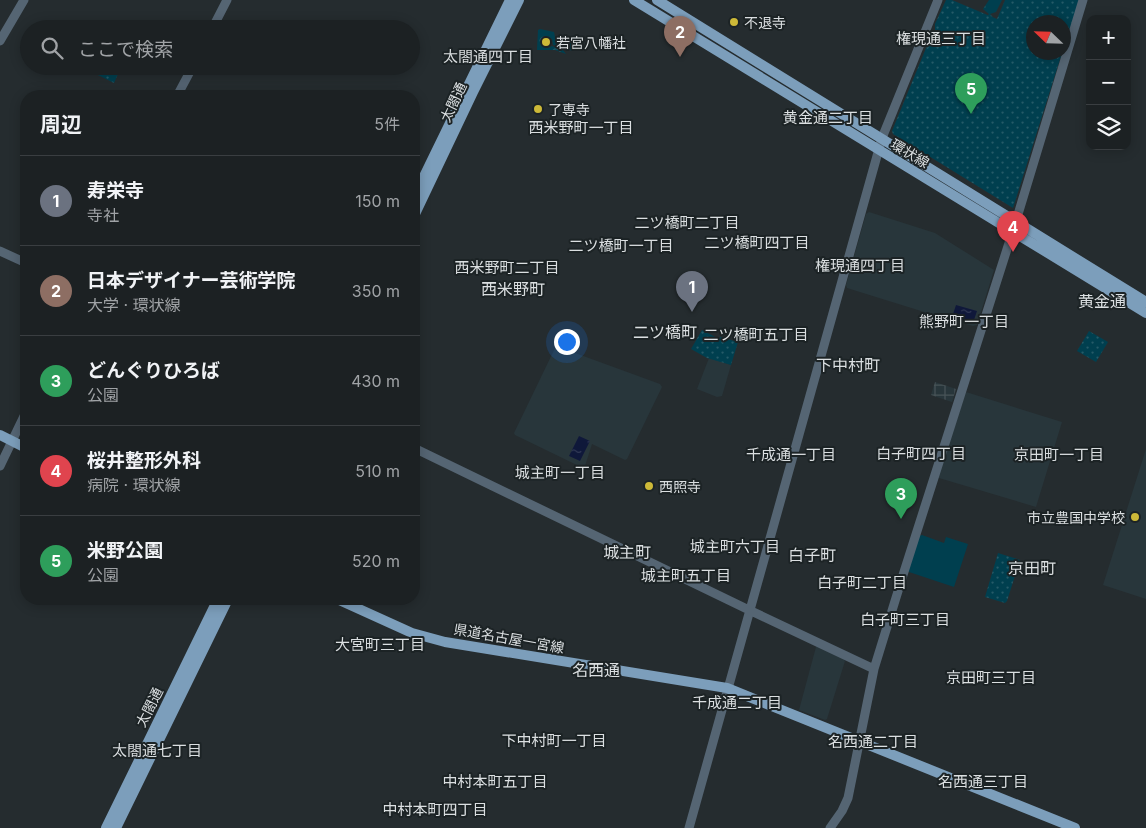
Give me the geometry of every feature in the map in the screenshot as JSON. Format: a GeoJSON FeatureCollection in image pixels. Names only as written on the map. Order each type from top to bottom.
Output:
{"type":"FeatureCollection","features":[{"type":"Feature","properties":{"kind":"main road","name":"太閤通"},"geometry":{"type":"LineString","coordinates":[[420,184],[510,0]]}},
{"type":"Feature","properties":{"kind":"main road","name":"太閤通"},"geometry":{"type":"LineString","coordinates":[[420,203],[519,0]]}},
{"type":"Feature","properties":{"kind":"main road","name":"環状線"},"geometry":{"type":"LineString","coordinates":[[634,0],[1146,313]]}},
{"type":"Feature","properties":{"kind":"main road","name":"環状線"},"geometry":{"type":"LineString","coordinates":[[657,0],[1146,302]]}},
{"type":"Feature","properties":{"kind":"main road"},"geometry":{"type":"LineString","coordinates":[[0,435],[20,445]]}},
{"type":"Feature","properties":{"kind":"main road","name":"太閤通"},"geometry":{"type":"LineString","coordinates":[[106,828],[215,605]]}},
{"type":"Feature","properties":{"kind":"main road","name":"太閤通"},"geometry":{"type":"LineString","coordinates":[[116,828],[225,605]]}},
{"type":"Feature","properties":{"kind":"main road","name":"県道名古屋一宮線"},"geometry":{"type":"LineString","coordinates":[[351,605],[412,632],[445,642],[726,688],[1075,828]]}},
{"type":"Feature","properties":{"kind":"street"},"geometry":{"type":"LineString","coordinates":[[0,41],[24,0]]}},
{"type":"Feature","properties":{"kind":"street"},"geometry":{"type":"LineString","coordinates":[[216,20],[226,0]]}},
{"type":"Feature","properties":{"kind":"street"},"geometry":{"type":"LineString","coordinates":[[688,828],[878,150],[938,0]]}},
{"type":"Feature","properties":{"kind":"street"},"geometry":{"type":"LineString","coordinates":[[830,828],[842,811],[848,798],[874,668],[1011,231],[1016,221],[1083,0]]}},
{"type":"Feature","properties":{"kind":"street"},"geometry":{"type":"LineString","coordinates":[[180,90],[188,75]]}},
{"type":"Feature","properties":{"kind":"street"},"geometry":{"type":"LineString","coordinates":[[0,251],[20,260]]}},
{"type":"Feature","properties":{"kind":"street"},"geometry":{"type":"LineString","coordinates":[[0,466],[20,424]]}},
{"type":"Feature","properties":{"kind":"street"},"geometry":{"type":"LineString","coordinates":[[420,451],[749,610],[874,668]]}},
{"type":"Feature","properties":{"kind":"shaded area"},"geometry":{"type":"Polygon","coordinates":[[[869,212],[935,233],[994,270],[977,325],[973,326],[950,320],[847,288],[846,285],[866,214],[869,212]]]}},
{"type":"Feature","properties":{"kind":"shaded area"},"geometry":{"type":"Polygon","coordinates":[[[556,346],[660,384],[662,387],[627,459],[625,460],[592,444],[583,468],[515,435],[514,433],[556,346]]]}},
{"type":"Feature","properties":{"kind":"shaded area"},"geometry":{"type":"Polygon","coordinates":[[[709,358],[731,365],[722,396],[717,397],[697,389],[709,358]]]}},
{"type":"Feature","properties":{"kind":"shaded area"},"geometry":{"type":"Polygon","coordinates":[[[935,382],[956,389],[952,402],[931,395],[935,382]]]}},
{"type":"Feature","properties":{"kind":"shaded area"},"geometry":{"type":"Polygon","coordinates":[[[966,392],[1062,422],[1036,507],[939,478],[938,476],[966,392]]]}},
{"type":"Feature","properties":{"kind":"shaded area","name":"市立豊国中学校"},"geometry":{"type":"Polygon","coordinates":[[[1146,449],[1146,599],[1103,585],[1146,449]]]}},
{"type":"Feature","properties":{"kind":"shaded area"},"geometry":{"type":"Polygon","coordinates":[[[819,646],[843,658],[845,661],[827,719],[825,720],[799,710],[816,647],[819,646]]]}},
{"type":"Feature","properties":{"kind":"green space"},"geometry":{"type":"Polygon","coordinates":[[[946,0],[952,0],[997,19],[1005,0],[1079,0],[1071,26],[1071,15],[1026,15],[1026,60],[1060,60],[1013,208],[893,134],[892,131],[933,31],[935,31],[935,24],[946,0]]]}},
{"type":"Feature","properties":{"kind":"green space"},"geometry":{"type":"Polygon","coordinates":[[[989,0],[1002,0],[996,12],[990,14],[993,17],[987,16],[989,14],[983,9],[989,0]]]}},
{"type":"Feature","properties":{"kind":"green space"},"geometry":{"type":"Polygon","coordinates":[[[538,30],[554,32],[555,37],[575,42],[573,51],[553,45],[552,39],[544,36],[541,45],[548,48],[552,46],[563,50],[566,54],[555,50],[537,50],[538,30]]]}},
{"type":"Feature","properties":{"kind":"green space"},"geometry":{"type":"Polygon","coordinates":[[[98,75],[118,75],[114,83],[98,75]]]}},
{"type":"Feature","properties":{"kind":"green space"},"geometry":{"type":"Polygon","coordinates":[[[702,330],[719,339],[720,337],[738,342],[731,365],[707,358],[691,349],[702,330]]]}},
{"type":"Feature","properties":{"kind":"green space"},"geometry":{"type":"Polygon","coordinates":[[[1089,331],[1108,342],[1096,362],[1077,351],[1089,331]]]}},
{"type":"Feature","properties":{"kind":"green space"},"geometry":{"type":"Polygon","coordinates":[[[922,535],[944,543],[946,537],[968,544],[954,587],[909,572],[919,536],[922,535]]]}},
{"type":"Feature","properties":{"kind":"green space"},"geometry":{"type":"Polygon","coordinates":[[[998,553],[1020,560],[1005,603],[985,597],[998,553]]]}},
{"type":"Feature","properties":{"kind":"water"},"geometry":{"type":"Polygon","coordinates":[[[956,305],[977,311],[973,323],[952,317],[956,305]]]}},
{"type":"Feature","properties":{"kind":"water"},"geometry":{"type":"Polygon","coordinates":[[[579,436],[590,441],[580,461],[569,456],[579,436]]]}},
{"type":"Feature","properties":{"kind":"place","name":"不退寺"},"geometry":{"type":"Point","coordinates":[734,22]}},
{"type":"Feature","properties":{"kind":"place","name":"若宮八幡社"},"geometry":{"type":"Point","coordinates":[546,42]}},
{"type":"Feature","properties":{"kind":"place","name":"日本デザイナー芸術学院"},"geometry":{"type":"Point","coordinates":[680,57]}},
{"type":"Feature","properties":{"kind":"place","name":"了専寺"},"geometry":{"type":"Point","coordinates":[538,109]}},
{"type":"Feature","properties":{"kind":"place","name":"米野公園"},"geometry":{"type":"Point","coordinates":[971,114]}},
{"type":"Feature","properties":{"kind":"place","name":"桜井整形外科"},"geometry":{"type":"Point","coordinates":[1013,252]}},
{"type":"Feature","properties":{"kind":"place","name":"寿栄寺"},"geometry":{"type":"Point","coordinates":[692,312]}},
{"type":"Feature","properties":{"kind":"place","name":"西照寺"},"geometry":{"type":"Point","coordinates":[649,486]}},
{"type":"Feature","properties":{"kind":"place","name":"市立豊国中学校"},"geometry":{"type":"Point","coordinates":[1135,517]}},
{"type":"Feature","properties":{"kind":"place","name":"どんぐりひろば"},"geometry":{"type":"Point","coordinates":[901,519]}},
{"type":"Feature","properties":{"kind":"district","name":"権現通三丁目"},"geometry":{"type":"Point","coordinates":[941,38]}},
{"type":"Feature","properties":{"kind":"district","name":"太閤通四丁目"},"geometry":{"type":"Point","coordinates":[488,56]}},
{"type":"Feature","properties":{"kind":"district","name":"黄金通二丁目"},"geometry":{"type":"Point","coordinates":[828,117]}},
{"type":"Feature","properties":{"kind":"district","name":"西米野町一丁目"},"geometry":{"type":"Point","coordinates":[581,127]}},
{"type":"Feature","properties":{"kind":"district","name":"二ツ橋町二丁目"},"geometry":{"type":"Point","coordinates":[687,222]}},
{"type":"Feature","properties":{"kind":"district","name":"二ツ橋町四丁目"},"geometry":{"type":"Point","coordinates":[757,242]}},
{"type":"Feature","properties":{"kind":"district","name":"二ツ橋町一丁目"},"geometry":{"type":"Point","coordinates":[621,245]}},
{"type":"Feature","properties":{"kind":"district","name":"権現通四丁目"},"geometry":{"type":"Point","coordinates":[860,265]}},
{"type":"Feature","properties":{"kind":"district","name":"西米野町二丁目"},"geometry":{"type":"Point","coordinates":[507,267]}},
{"type":"Feature","properties":{"kind":"district","name":"西米野町"},"geometry":{"type":"Point","coordinates":[513,289]}},
{"type":"Feature","properties":{"kind":"district","name":"黄金通"},"geometry":{"type":"Point","coordinates":[1102,301]}},
{"type":"Feature","properties":{"kind":"district","name":"熊野町一丁目"},"geometry":{"type":"Point","coordinates":[964,321]}},
{"type":"Feature","properties":{"kind":"district","name":"二ツ橋町"},"geometry":{"type":"Point","coordinates":[665,332]}},
{"type":"Feature","properties":{"kind":"district","name":"二ツ橋町五丁目"},"geometry":{"type":"Point","coordinates":[756,334]}},
{"type":"Feature","properties":{"kind":"district","name":"下中村町"},"geometry":{"type":"Point","coordinates":[848,365]}},
{"type":"Feature","properties":{"kind":"district","name":"白子町四丁目"},"geometry":{"type":"Point","coordinates":[921,453]}},
{"type":"Feature","properties":{"kind":"district","name":"千成通一丁目"},"geometry":{"type":"Point","coordinates":[791,454]}},
{"type":"Feature","properties":{"kind":"district","name":"京田町一丁目"},"geometry":{"type":"Point","coordinates":[1059,454]}},
{"type":"Feature","properties":{"kind":"district","name":"城主町一丁目"},"geometry":{"type":"Point","coordinates":[560,472]}},
{"type":"Feature","properties":{"kind":"district","name":"城主町六丁目"},"geometry":{"type":"Point","coordinates":[735,546]}},
{"type":"Feature","properties":{"kind":"district","name":"城主町"},"geometry":{"type":"Point","coordinates":[627,552]}},
{"type":"Feature","properties":{"kind":"district","name":"白子町"},"geometry":{"type":"Point","coordinates":[812,555]}},
{"type":"Feature","properties":{"kind":"district","name":"京田町"},"geometry":{"type":"Point","coordinates":[1032,568]}},
{"type":"Feature","properties":{"kind":"district","name":"城主町五丁目"},"geometry":{"type":"Point","coordinates":[686,575]}},
{"type":"Feature","properties":{"kind":"district","name":"白子町二丁目"},"geometry":{"type":"Point","coordinates":[862,582]}},
{"type":"Feature","properties":{"kind":"district","name":"白子町三丁目"},"geometry":{"type":"Point","coordinates":[905,619]}},
{"type":"Feature","properties":{"kind":"district","name":"大宮町三丁目"},"geometry":{"type":"Point","coordinates":[380,644]}},
{"type":"Feature","properties":{"kind":"district","name":"名西通"},"geometry":{"type":"Point","coordinates":[596,670]}},
{"type":"Feature","properties":{"kind":"district","name":"京田町三丁目"},"geometry":{"type":"Point","coordinates":[991,677]}},
{"type":"Feature","properties":{"kind":"district","name":"千成通二丁目"},"geometry":{"type":"Point","coordinates":[737,702]}},
{"type":"Feature","properties":{"kind":"district","name":"下中村町一丁目"},"geometry":{"type":"Point","coordinates":[554,740]}},
{"type":"Feature","properties":{"kind":"district","name":"名西通二丁目"},"geometry":{"type":"Point","coordinates":[873,741]}},
{"type":"Feature","properties":{"kind":"district","name":"太閤通七丁目"},"geometry":{"type":"Point","coordinates":[157,750]}},
{"type":"Feature","properties":{"kind":"district","name":"中村本町五丁目"},"geometry":{"type":"Point","coordinates":[495,781]}},
{"type":"Feature","properties":{"kind":"district","name":"名西通三丁目"},"geometry":{"type":"Point","coordinates":[983,781]}},
{"type":"Feature","properties":{"kind":"district","name":"中村本町四丁目"},"geometry":{"type":"Point","coordinates":[435,809]}}]}
